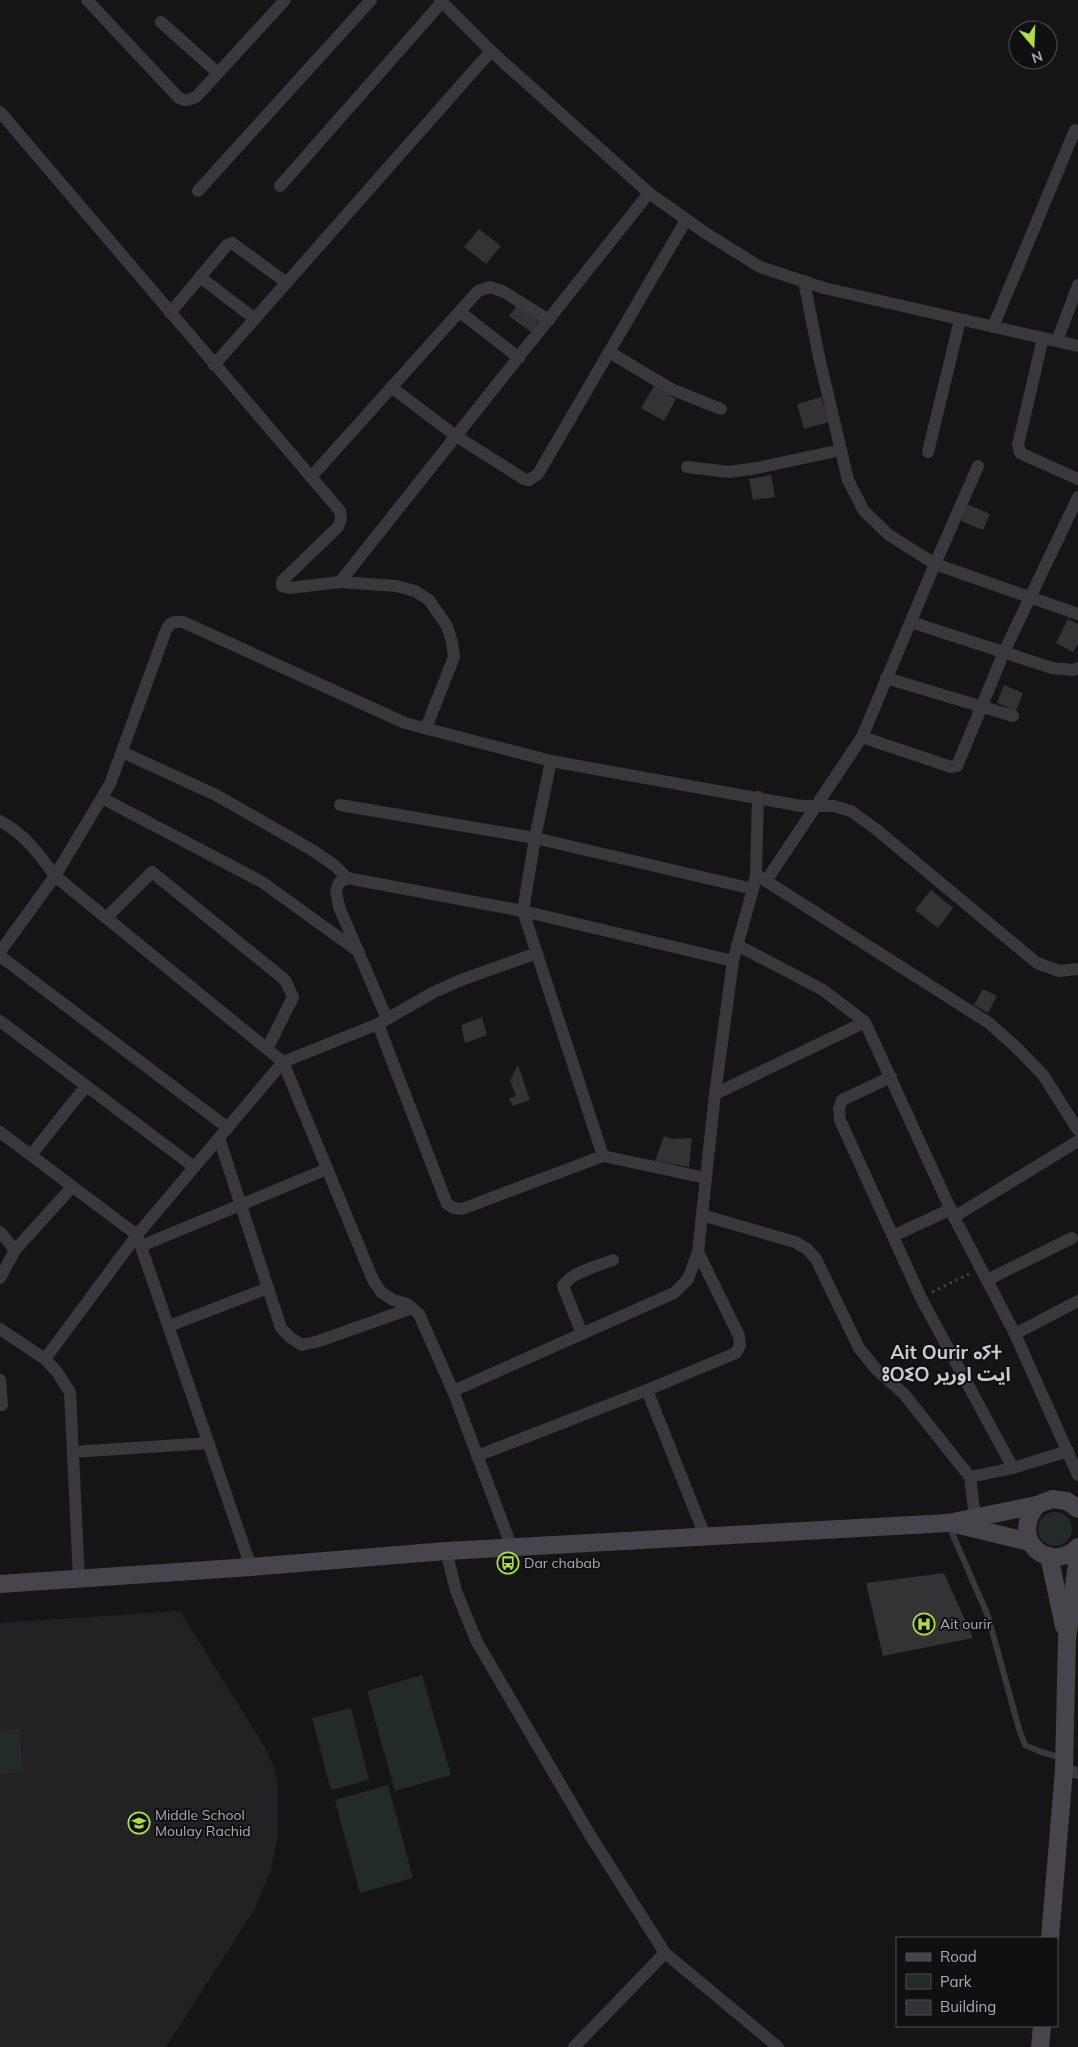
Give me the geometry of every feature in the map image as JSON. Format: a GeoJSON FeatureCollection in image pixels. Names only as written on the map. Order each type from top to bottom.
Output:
{"type":"FeatureCollection","features":[{"type":"Feature","properties":{"kind":"main road"},"geometry":{"type":"LineString","coordinates":[[0,1584],[251,1568],[446,1552],[948,1523],[1037,1505],[1052,1499],[1074,1502]]}},
{"type":"Feature","properties":{"kind":"main road"},"geometry":{"type":"LineString","coordinates":[[1037,1505],[1027,1522],[1030,1542],[1041,1553],[1048,1556],[1066,1555],[1078,1547]]}},
{"type":"Feature","properties":{"kind":"main road"},"geometry":{"type":"LineString","coordinates":[[948,1523],[1030,1542]]}},
{"type":"Feature","properties":{"kind":"main road"},"geometry":{"type":"LineString","coordinates":[[1048,1556],[1067,1638]]}},
{"type":"Feature","properties":{"kind":"main road"},"geometry":{"type":"LineString","coordinates":[[1050,1937],[1069,1767],[1067,1638],[1078,1557]]}},
{"type":"Feature","properties":{"kind":"main road"},"geometry":{"type":"LineString","coordinates":[[1042,2027],[1042,2047]]}},
{"type":"Feature","properties":{"kind":"street"},"geometry":{"type":"LineString","coordinates":[[87,0],[183,100],[188,101],[196,97],[285,0]]}},
{"type":"Feature","properties":{"kind":"street"},"geometry":{"type":"LineString","coordinates":[[198,191],[371,0]]}},
{"type":"Feature","properties":{"kind":"street"},"geometry":{"type":"LineString","coordinates":[[280,186],[441,1],[492,51],[649,193],[686,220],[760,266],[824,288],[1078,346]]}},
{"type":"Feature","properties":{"kind":"street"},"geometry":{"type":"LineString","coordinates":[[161,22],[218,73]]}},
{"type":"Feature","properties":{"kind":"street"},"geometry":{"type":"LineString","coordinates":[[214,365],[492,51]]}},
{"type":"Feature","properties":{"kind":"street"},"geometry":{"type":"LineString","coordinates":[[0,112],[340,511],[341,519],[338,527],[282,581],[282,586],[289,588],[340,582],[396,586],[415,591],[429,600],[447,626],[454,657],[426,728]]}},
{"type":"Feature","properties":{"kind":"street"},"geometry":{"type":"LineString","coordinates":[[993,327],[1075,130]]}},
{"type":"Feature","properties":{"kind":"street"},"geometry":{"type":"LineString","coordinates":[[340,582],[649,193]]}},
{"type":"Feature","properties":{"kind":"street"},"geometry":{"type":"LineString","coordinates":[[391,388],[456,436],[524,479],[534,478],[686,220]]}},
{"type":"Feature","properties":{"kind":"street"},"geometry":{"type":"LineString","coordinates":[[170,313],[227,245],[232,243],[287,283]]}},
{"type":"Feature","properties":{"kind":"street"},"geometry":{"type":"LineString","coordinates":[[200,277],[255,319]]}},
{"type":"Feature","properties":{"kind":"street"},"geometry":{"type":"LineString","coordinates":[[804,281],[819,357],[848,480],[864,512],[889,536],[935,564],[1078,614]]}},
{"type":"Feature","properties":{"kind":"street"},"geometry":{"type":"LineString","coordinates":[[1057,341],[1078,286]]}},
{"type":"Feature","properties":{"kind":"street"},"geometry":{"type":"LineString","coordinates":[[311,477],[478,291],[490,287],[504,292],[549,320]]}},
{"type":"Feature","properties":{"kind":"street"},"geometry":{"type":"LineString","coordinates":[[460,312],[519,358]]}},
{"type":"Feature","properties":{"kind":"street"},"geometry":{"type":"LineString","coordinates":[[928,452],[960,320]]}},
{"type":"Feature","properties":{"kind":"street"},"geometry":{"type":"LineString","coordinates":[[1043,338],[1018,446],[1020,453],[1078,479]]}},
{"type":"Feature","properties":{"kind":"street"},"geometry":{"type":"LineString","coordinates":[[609,352],[671,389],[722,409]]}},
{"type":"Feature","properties":{"kind":"street"},"geometry":{"type":"LineString","coordinates":[[687,467],[729,472],[841,450]]}},
{"type":"Feature","properties":{"kind":"street"},"geometry":{"type":"LineString","coordinates":[[453,1391],[674,1293],[688,1279],[698,1252],[715,1094],[734,960],[753,889],[816,807],[862,737],[978,466]]}},
{"type":"Feature","properties":{"kind":"street"},"geometry":{"type":"LineString","coordinates":[[862,737],[951,767],[957,766],[980,706],[1004,652],[1078,498]]}},
{"type":"Feature","properties":{"kind":"street"},"geometry":{"type":"LineString","coordinates":[[0,952],[55,876],[110,784],[164,633],[168,624],[174,621],[183,622],[405,722],[426,728],[552,761],[801,806],[834,806],[851,811],[877,830],[1037,963],[1059,971],[1078,969]]}},
{"type":"Feature","properties":{"kind":"street"},"geometry":{"type":"LineString","coordinates":[[911,622],[1052,668],[1073,670],[1078,668]]}},
{"type":"Feature","properties":{"kind":"street"},"geometry":{"type":"LineString","coordinates":[[886,678],[1013,716]]}},
{"type":"Feature","properties":{"kind":"street"},"geometry":{"type":"LineString","coordinates":[[122,752],[216,795],[312,850],[334,865],[347,878],[523,911],[734,960]]}},
{"type":"Feature","properties":{"kind":"street"},"geometry":{"type":"LineString","coordinates":[[552,761],[535,838],[523,911],[538,952],[603,1156]]}},
{"type":"Feature","properties":{"kind":"street"},"geometry":{"type":"LineString","coordinates":[[758,797],[761,877]]}},
{"type":"Feature","properties":{"kind":"street"},"geometry":{"type":"LineString","coordinates":[[102,798],[262,882],[359,952]]}},
{"type":"Feature","properties":{"kind":"street"},"geometry":{"type":"LineString","coordinates":[[340,805],[535,838],[753,889]]}},
{"type":"Feature","properties":{"kind":"street"},"geometry":{"type":"LineString","coordinates":[[0,821],[13,828],[36,850],[55,876],[283,1062],[373,1280],[381,1292],[412,1308],[419,1314],[453,1391],[512,1548]]}},
{"type":"Feature","properties":{"kind":"street"},"geometry":{"type":"LineString","coordinates":[[106,918],[152,872],[286,980],[293,997],[267,1049]]}},
{"type":"Feature","properties":{"kind":"street"},"geometry":{"type":"LineString","coordinates":[[761,877],[989,1023],[1043,1075],[1078,1130]]}},
{"type":"Feature","properties":{"kind":"street"},"geometry":{"type":"LineString","coordinates":[[347,878],[339,883],[336,891],[339,906],[359,952],[448,1204],[454,1208],[462,1209],[603,1156],[706,1178]]}},
{"type":"Feature","properties":{"kind":"street"},"geometry":{"type":"LineString","coordinates":[[737,945],[823,990],[864,1022],[953,1213],[1016,1334],[1078,1475]]}},
{"type":"Feature","properties":{"kind":"street"},"geometry":{"type":"LineString","coordinates":[[45,1359],[194,1167],[283,1062],[382,1021],[434,992],[461,980],[538,952]]}},
{"type":"Feature","properties":{"kind":"street"},"geometry":{"type":"LineString","coordinates":[[0,956],[224,1133],[241,1204],[281,1328],[291,1338],[302,1345],[319,1341],[412,1308]]}},
{"type":"Feature","properties":{"kind":"street"},"geometry":{"type":"LineString","coordinates":[[0,1021],[194,1167]]}},
{"type":"Feature","properties":{"kind":"street"},"geometry":{"type":"LineString","coordinates":[[715,1094],[864,1022]]}},
{"type":"Feature","properties":{"kind":"street"},"geometry":{"type":"LineString","coordinates":[[891,1077],[842,1100],[839,1109],[840,1120],[921,1298],[1013,1468]]}},
{"type":"Feature","properties":{"kind":"street"},"geometry":{"type":"LineString","coordinates":[[31,1155],[86,1086]]}},
{"type":"Feature","properties":{"kind":"street"},"geometry":{"type":"LineString","coordinates":[[0,1132],[139,1240],[251,1568]]}},
{"type":"Feature","properties":{"kind":"street"},"geometry":{"type":"LineString","coordinates":[[892,1236],[953,1213],[1078,1140]]}},
{"type":"Feature","properties":{"kind":"street"},"geometry":{"type":"LineString","coordinates":[[139,1240],[241,1204],[328,1169]]}},
{"type":"Feature","properties":{"kind":"street"},"geometry":{"type":"LineString","coordinates":[[0,1278],[16,1250],[72,1187]]}},
{"type":"Feature","properties":{"kind":"street"},"geometry":{"type":"LineString","coordinates":[[702,1214],[795,1242],[807,1249],[816,1259],[859,1348],[876,1369],[904,1394],[970,1477],[976,1517]]}},
{"type":"Feature","properties":{"kind":"street"},"geometry":{"type":"LineString","coordinates":[[0,1232],[16,1250]]}},
{"type":"Feature","properties":{"kind":"street"},"geometry":{"type":"LineString","coordinates":[[984,1274],[1072,1238]]}},
{"type":"Feature","properties":{"kind":"street"},"geometry":{"type":"LineString","coordinates":[[477,1456],[736,1353],[740,1345],[739,1336],[698,1252]]}},
{"type":"Feature","properties":{"kind":"street"},"geometry":{"type":"LineString","coordinates":[[582,1334],[563,1286],[566,1281],[573,1277],[613,1260]]}},
{"type":"Feature","properties":{"kind":"street"},"geometry":{"type":"LineString","coordinates":[[169,1326],[268,1288]]}},
{"type":"Feature","properties":{"kind":"street"},"geometry":{"type":"LineString","coordinates":[[1016,1334],[1078,1301]]}},
{"type":"Feature","properties":{"kind":"street"},"geometry":{"type":"LineString","coordinates":[[0,1329],[45,1359],[57,1372],[70,1392],[79,1579]]}},
{"type":"Feature","properties":{"kind":"street"},"geometry":{"type":"LineString","coordinates":[[0,1380],[2,1405],[0,1405]]}},
{"type":"Feature","properties":{"kind":"street"},"geometry":{"type":"LineString","coordinates":[[647,1390],[705,1536]]}},
{"type":"Feature","properties":{"kind":"street"},"geometry":{"type":"LineString","coordinates":[[73,1452],[209,1443]]}},
{"type":"Feature","properties":{"kind":"street"},"geometry":{"type":"LineString","coordinates":[[970,1477],[1013,1468],[1068,1451]]}},
{"type":"Feature","properties":{"kind":"street"},"geometry":{"type":"LineString","coordinates":[[446,1552],[456,1591],[478,1642],[590,1835],[666,1953],[778,2047]]}},
{"type":"Feature","properties":{"kind":"street"},"geometry":{"type":"LineString","coordinates":[[574,2047],[666,1953]]}},
{"type":"Feature","properties":{"kind":"lane"},"geometry":{"type":"LineString","coordinates":[[948,1523],[988,1616],[1025,1745],[1069,1767]]}},
{"type":"Feature","properties":{"kind":"path"},"geometry":{"type":"LineString","coordinates":[[921,1298],[984,1274]]}},
{"type":"Feature","properties":{"kind":"shaded area","name":"Middle School Moulay Rachid"},"geometry":{"type":"Polygon","coordinates":[[[180,1611],[266,1749],[274,1766],[278,1784],[278,1836],[271,1870],[254,1910],[166,2047],[0,2047],[0,1623],[180,1611]]]}},
{"type":"Feature","properties":{"kind":"green space"},"geometry":{"type":"Polygon","coordinates":[[[1055,1512],[1067,1517],[1072,1529],[1067,1541],[1055,1546],[1043,1541],[1038,1529],[1043,1517],[1055,1512]]]}},
{"type":"Feature","properties":{"kind":"green space"},"geometry":{"type":"Polygon","coordinates":[[[422,1675],[451,1775],[395,1791],[367,1691],[422,1675]]]}},
{"type":"Feature","properties":{"kind":"green space"},"geometry":{"type":"Polygon","coordinates":[[[351,1708],[369,1780],[331,1790],[312,1718],[351,1708]]]}},
{"type":"Feature","properties":{"kind":"green space"},"geometry":{"type":"Polygon","coordinates":[[[20,1729],[22,1772],[0,1774],[0,1730],[20,1729]]]}},
{"type":"Feature","properties":{"kind":"green space"},"geometry":{"type":"Polygon","coordinates":[[[388,1785],[413,1878],[360,1893],[335,1800],[388,1785]]]}},
{"type":"Feature","properties":{"kind":"building"},"geometry":{"type":"Polygon","coordinates":[[[479,229],[501,246],[486,264],[464,247],[479,229]]]}},
{"type":"Feature","properties":{"kind":"building"},"geometry":{"type":"Polygon","coordinates":[[[517,305],[539,321],[531,332],[509,316],[517,305]]]}},
{"type":"Feature","properties":{"kind":"building"},"geometry":{"type":"Polygon","coordinates":[[[654,386],[676,399],[664,421],[641,408],[654,386]]]}},
{"type":"Feature","properties":{"kind":"building"},"geometry":{"type":"Polygon","coordinates":[[[821,397],[829,422],[804,429],[797,404],[821,397]]]}},
{"type":"Feature","properties":{"kind":"building"},"geometry":{"type":"Polygon","coordinates":[[[771,475],[775,497],[753,500],[749,479],[771,475]]]}},
{"type":"Feature","properties":{"kind":"building"},"geometry":{"type":"Polygon","coordinates":[[[967,504],[990,514],[983,530],[961,521],[967,504]]]}},
{"type":"Feature","properties":{"kind":"building"},"geometry":{"type":"Polygon","coordinates":[[[1068,619],[1078,624],[1078,644],[1073,652],[1056,643],[1068,619]]]}},
{"type":"Feature","properties":{"kind":"building"},"geometry":{"type":"Polygon","coordinates":[[[1004,685],[1023,693],[1016,711],[997,703],[1004,685]]]}},
{"type":"Feature","properties":{"kind":"building"},"geometry":{"type":"Polygon","coordinates":[[[931,890],[953,908],[938,928],[915,910],[931,890]]]}},
{"type":"Feature","properties":{"kind":"building"},"geometry":{"type":"Polygon","coordinates":[[[983,989],[997,996],[988,1013],[974,1005],[983,989]]]}},
{"type":"Feature","properties":{"kind":"building"},"geometry":{"type":"Polygon","coordinates":[[[482,1017],[487,1035],[465,1043],[461,1025],[482,1017]]]}},
{"type":"Feature","properties":{"kind":"building"},"geometry":{"type":"Polygon","coordinates":[[[518,1065],[530,1100],[513,1106],[509,1099],[516,1096],[510,1080],[518,1065]]]}},
{"type":"Feature","properties":{"kind":"building"},"geometry":{"type":"Polygon","coordinates":[[[664,1136],[672,1139],[692,1138],[689,1167],[655,1161],[664,1136]]]}},
{"type":"Feature","properties":{"kind":"building"},"geometry":{"type":"Polygon","coordinates":[[[944,1573],[973,1638],[883,1656],[866,1583],[944,1573]]]}},
{"type":"Feature","properties":{"kind":"place","name":"Dar chabab"},"geometry":{"type":"Point","coordinates":[508,1563]}},
{"type":"Feature","properties":{"kind":"place","name":"Ait ourir"},"geometry":{"type":"Point","coordinates":[924,1624]}},
{"type":"Feature","properties":{"kind":"place","name":"Middle School Moulay Rachid"},"geometry":{"type":"Point","coordinates":[139,1823]}},
{"type":"Feature","properties":{"kind":"district","name":"Ait Ourir ⴰⵢⵜ ⵓⵔⵉⵔ ايت اورير"},"geometry":{"type":"Point","coordinates":[946,1363]}}]}
